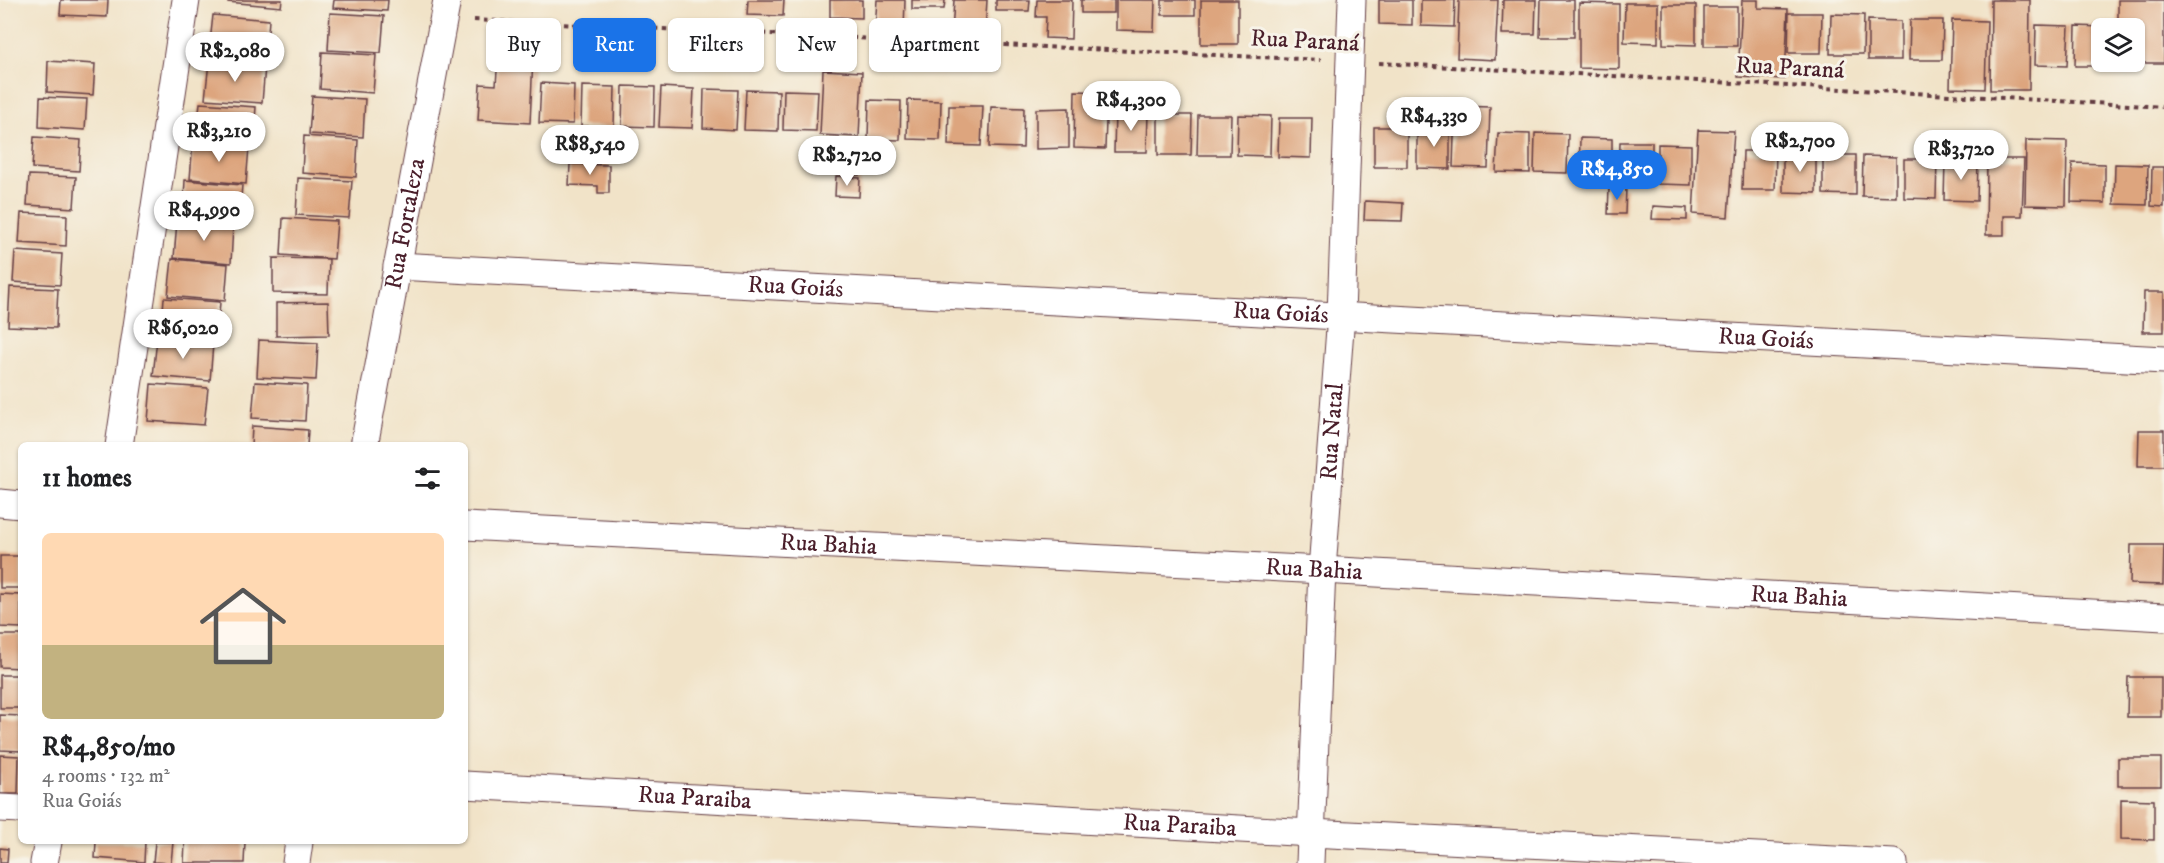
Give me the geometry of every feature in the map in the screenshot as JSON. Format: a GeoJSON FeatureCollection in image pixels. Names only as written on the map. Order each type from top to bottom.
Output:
{"type":"FeatureCollection","features":[{"type":"Feature","properties":{"kind":"street"},"geometry":{"type":"LineString","coordinates":[[120,442],[186,0]]}},
{"type":"Feature","properties":{"kind":"street","name":"Rua Natal"},"geometry":{"type":"LineString","coordinates":[[1310,863],[1322,570],[1341,315],[1352,0]]}},
{"type":"Feature","properties":{"kind":"street","name":"Rua Fortaleza"},"geometry":{"type":"LineString","coordinates":[[365,442],[445,9]]}},
{"type":"Feature","properties":{"kind":"street","name":"Rua Goiás"},"geometry":{"type":"LineString","coordinates":[[397,266],[2164,360]]}},
{"type":"Feature","properties":{"kind":"street"},"geometry":{"type":"LineString","coordinates":[[0,503],[18,505]]}},
{"type":"Feature","properties":{"kind":"street","name":"Rua Bahia"},"geometry":{"type":"LineString","coordinates":[[468,526],[1322,570],[2164,617]]}},
{"type":"Feature","properties":{"kind":"street","name":"Rua Paraiba"},"geometry":{"type":"LineString","coordinates":[[468,785],[1311,833],[1894,863]]}},
{"type":"Feature","properties":{"kind":"street"},"geometry":{"type":"LineString","coordinates":[[0,808],[18,809]]}},
{"type":"Feature","properties":{"kind":"street"},"geometry":{"type":"LineString","coordinates":[[44,863],[48,844]]}},
{"type":"Feature","properties":{"kind":"street"},"geometry":{"type":"LineString","coordinates":[[296,863],[299,844]]}},
{"type":"Feature","properties":{"kind":"path","name":"Rua Paraná"},"geometry":{"type":"LineString","coordinates":[[445,9],[2164,106]]}},
{"type":"Feature","properties":{"kind":"building"},"geometry":{"type":"Polygon","coordinates":[[[61,0],[108,0],[107,17],[60,15],[61,0]]]}},
{"type":"Feature","properties":{"kind":"building"},"geometry":{"type":"Polygon","coordinates":[[[228,0],[282,0],[281,7],[228,2],[228,0]]]}},
{"type":"Feature","properties":{"kind":"building"},"geometry":{"type":"Polygon","coordinates":[[[334,0],[388,0],[387,11],[333,8],[334,0]]]}},
{"type":"Feature","properties":{"kind":"building"},"geometry":{"type":"Polygon","coordinates":[[[748,0],[784,0],[783,16],[747,15],[748,0]]]}},
{"type":"Feature","properties":{"kind":"building"},"geometry":{"type":"Polygon","coordinates":[[[830,0],[862,0],[862,18],[830,17],[830,0]]]}},
{"type":"Feature","properties":{"kind":"building"},"geometry":{"type":"Polygon","coordinates":[[[877,0],[905,0],[904,18],[876,18],[877,0]]]}},
{"type":"Feature","properties":{"kind":"building"},"geometry":{"type":"Polygon","coordinates":[[[912,0],[945,0],[944,9],[912,9],[912,0]]]}},
{"type":"Feature","properties":{"kind":"building"},"geometry":{"type":"Polygon","coordinates":[[[954,0],[987,0],[986,18],[953,18],[954,0]]]}},
{"type":"Feature","properties":{"kind":"building"},"geometry":{"type":"Polygon","coordinates":[[[996,0],[1030,0],[1029,11],[996,11],[996,0]]]}},
{"type":"Feature","properties":{"kind":"building"},"geometry":{"type":"Polygon","coordinates":[[[1037,0],[1072,0],[1071,39],[1045,38],[1046,17],[1036,17],[1037,0]]]}},
{"type":"Feature","properties":{"kind":"building"},"geometry":{"type":"Polygon","coordinates":[[[1081,0],[1114,0],[1114,13],[1081,13],[1081,0]]]}},
{"type":"Feature","properties":{"kind":"building"},"geometry":{"type":"Polygon","coordinates":[[[1116,0],[1155,0],[1154,31],[1116,30],[1116,0]]]}},
{"type":"Feature","properties":{"kind":"building"},"geometry":{"type":"Polygon","coordinates":[[[1162,0],[1195,0],[1195,15],[1162,15],[1162,0]]]}},
{"type":"Feature","properties":{"kind":"building"},"geometry":{"type":"Polygon","coordinates":[[[1201,0],[1238,0],[1238,44],[1201,44],[1201,0]]]}},
{"type":"Feature","properties":{"kind":"building"},"geometry":{"type":"Polygon","coordinates":[[[1379,0],[1412,0],[1412,25],[1379,24],[1379,0]]]}},
{"type":"Feature","properties":{"kind":"building"},"geometry":{"type":"Polygon","coordinates":[[[1421,0],[1455,0],[1454,27],[1421,26],[1421,0]]]}},
{"type":"Feature","properties":{"kind":"building"},"geometry":{"type":"Polygon","coordinates":[[[1459,0],[1498,0],[1495,60],[1457,58],[1459,0]]]}},
{"type":"Feature","properties":{"kind":"building"},"geometry":{"type":"Polygon","coordinates":[[[1503,0],[1536,0],[1535,34],[1502,34],[1503,0]]]}},
{"type":"Feature","properties":{"kind":"building"},"geometry":{"type":"Polygon","coordinates":[[[1541,0],[1574,0],[1574,37],[1540,37],[1541,0]]]}},
{"type":"Feature","properties":{"kind":"building"},"geometry":{"type":"Polygon","coordinates":[[[1742,0],[1758,0],[1758,8],[1788,9],[1785,79],[1738,77],[1742,0]]]}},
{"type":"Feature","properties":{"kind":"building"},"geometry":{"type":"Polygon","coordinates":[[[1991,0],[2030,0],[2029,90],[1990,90],[1991,0]]]}},
{"type":"Feature","properties":{"kind":"building"},"geometry":{"type":"Polygon","coordinates":[[[2118,0],[2164,0],[2164,63],[2145,63],[2145,18],[2118,18],[2118,0]]]}},
{"type":"Feature","properties":{"kind":"building"},"geometry":{"type":"Polygon","coordinates":[[[1579,3],[1619,4],[1619,69],[1579,68],[1579,3]]]}},
{"type":"Feature","properties":{"kind":"building"},"geometry":{"type":"Polygon","coordinates":[[[1625,3],[1658,3],[1658,43],[1624,42],[1625,3]]]}},
{"type":"Feature","properties":{"kind":"building"},"geometry":{"type":"Polygon","coordinates":[[[1663,5],[1696,5],[1696,45],[1663,44],[1663,5]]]}},
{"type":"Feature","properties":{"kind":"building"},"geometry":{"type":"Polygon","coordinates":[[[1704,7],[1737,7],[1737,46],[1704,46],[1704,7]]]}},
{"type":"Feature","properties":{"kind":"building"},"geometry":{"type":"Polygon","coordinates":[[[330,13],[384,16],[381,53],[328,50],[330,13]]]}},
{"type":"Feature","properties":{"kind":"building"},"geometry":{"type":"Polygon","coordinates":[[[1789,13],[1822,13],[1821,53],[1788,53],[1789,13]]]}},
{"type":"Feature","properties":{"kind":"building"},"geometry":{"type":"Polygon","coordinates":[[[1831,14],[1864,15],[1863,54],[1830,54],[1831,14]]]}},
{"type":"Feature","properties":{"kind":"building"},"geometry":{"type":"Polygon","coordinates":[[[213,15],[269,20],[266,57],[209,52],[213,15]]]}},
{"type":"Feature","properties":{"kind":"building"},"geometry":{"type":"Polygon","coordinates":[[[1868,20],[1901,21],[1901,60],[1868,60],[1868,20]]]}},
{"type":"Feature","properties":{"kind":"building"},"geometry":{"type":"Polygon","coordinates":[[[1910,20],[1943,20],[1942,60],[1909,60],[1910,20]]]}},
{"type":"Feature","properties":{"kind":"building"},"geometry":{"type":"Polygon","coordinates":[[[1952,20],[1987,21],[1985,89],[1950,88],[1952,20]]]}},
{"type":"Feature","properties":{"kind":"building"},"geometry":{"type":"Polygon","coordinates":[[[2036,25],[2069,26],[2067,66],[2035,65],[2036,25]]]}},
{"type":"Feature","properties":{"kind":"building"},"geometry":{"type":"Polygon","coordinates":[[[2076,26],[2091,27],[2091,66],[2075,66],[2076,26]]]}},
{"type":"Feature","properties":{"kind":"building"},"geometry":{"type":"Polygon","coordinates":[[[322,52],[376,55],[373,93],[320,89],[322,52]]]}},
{"type":"Feature","properties":{"kind":"building"},"geometry":{"type":"Polygon","coordinates":[[[48,61],[95,64],[93,95],[47,92],[48,61]]]}},
{"type":"Feature","properties":{"kind":"building"},"geometry":{"type":"Polygon","coordinates":[[[209,62],[265,66],[262,103],[205,99],[209,62]]]}},
{"type":"Feature","properties":{"kind":"building"},"geometry":{"type":"Polygon","coordinates":[[[497,72],[532,72],[530,123],[478,120],[480,84],[496,85],[497,72]]]}},
{"type":"Feature","properties":{"kind":"building"},"geometry":{"type":"Polygon","coordinates":[[[823,72],[862,72],[859,137],[820,135],[823,72]]]}},
{"type":"Feature","properties":{"kind":"building"},"geometry":{"type":"Polygon","coordinates":[[[541,83],[574,85],[573,124],[539,123],[541,83]]]}},
{"type":"Feature","properties":{"kind":"building"},"geometry":{"type":"Polygon","coordinates":[[[582,86],[615,87],[614,127],[581,126],[582,86]]]}},
{"type":"Feature","properties":{"kind":"building"},"geometry":{"type":"Polygon","coordinates":[[[623,86],[655,87],[654,127],[622,126],[623,86]]]}},
{"type":"Feature","properties":{"kind":"building"},"geometry":{"type":"Polygon","coordinates":[[[661,87],[694,89],[692,128],[659,127],[661,87]]]}},
{"type":"Feature","properties":{"kind":"building"},"geometry":{"type":"Polygon","coordinates":[[[704,89],[738,90],[736,130],[703,128],[704,89]]]}},
{"type":"Feature","properties":{"kind":"building"},"geometry":{"type":"Polygon","coordinates":[[[746,90],[779,91],[778,131],[744,130],[746,90]]]}},
{"type":"Feature","properties":{"kind":"building"},"geometry":{"type":"Polygon","coordinates":[[[784,90],[818,91],[816,131],[783,130],[784,90]]]}},
{"type":"Feature","properties":{"kind":"building"},"geometry":{"type":"Polygon","coordinates":[[[1075,91],[1107,92],[1105,149],[1074,148],[1075,91]]]}},
{"type":"Feature","properties":{"kind":"building"},"geometry":{"type":"Polygon","coordinates":[[[312,96],[365,99],[363,137],[309,134],[312,96]]]}},
{"type":"Feature","properties":{"kind":"building"},"geometry":{"type":"Polygon","coordinates":[[[40,97],[87,99],[85,130],[39,127],[40,97]]]}},
{"type":"Feature","properties":{"kind":"building"},"geometry":{"type":"Polygon","coordinates":[[[869,100],[901,101],[900,140],[868,139],[869,100]]]}},
{"type":"Feature","properties":{"kind":"building"},"geometry":{"type":"Polygon","coordinates":[[[908,100],[941,101],[940,140],[907,139],[908,100]]]}},
{"type":"Feature","properties":{"kind":"building"},"geometry":{"type":"Polygon","coordinates":[[[200,103],[256,107],[253,144],[196,140],[200,103]]]}},
{"type":"Feature","properties":{"kind":"building"},"geometry":{"type":"Polygon","coordinates":[[[949,106],[983,106],[981,146],[948,145],[949,106]]]}},
{"type":"Feature","properties":{"kind":"building"},"geometry":{"type":"Polygon","coordinates":[[[1455,106],[1490,107],[1488,168],[1453,167],[1455,106]]]}},
{"type":"Feature","properties":{"kind":"building"},"geometry":{"type":"Polygon","coordinates":[[[991,107],[1024,108],[1023,148],[989,147],[991,107]]]}},
{"type":"Feature","properties":{"kind":"building"},"geometry":{"type":"Polygon","coordinates":[[[1069,108],[1069,148],[1036,149],[1036,109],[1069,108]]]}},
{"type":"Feature","properties":{"kind":"building"},"geometry":{"type":"Polygon","coordinates":[[[1115,112],[1148,112],[1147,152],[1114,152],[1115,112]]]}},
{"type":"Feature","properties":{"kind":"building"},"geometry":{"type":"Polygon","coordinates":[[[1158,115],[1192,115],[1191,155],[1158,155],[1158,115]]]}},
{"type":"Feature","properties":{"kind":"building"},"geometry":{"type":"Polygon","coordinates":[[[1198,115],[1231,115],[1230,155],[1197,155],[1198,115]]]}},
{"type":"Feature","properties":{"kind":"building"},"geometry":{"type":"Polygon","coordinates":[[[1238,115],[1271,116],[1270,156],[1237,155],[1238,115]]]}},
{"type":"Feature","properties":{"kind":"building"},"geometry":{"type":"Polygon","coordinates":[[[1279,118],[1312,118],[1311,158],[1278,157],[1279,118]]]}},
{"type":"Feature","properties":{"kind":"building"},"geometry":{"type":"Polygon","coordinates":[[[1374,127],[1407,127],[1407,167],[1374,167],[1374,127]]]}},
{"type":"Feature","properties":{"kind":"building"},"geometry":{"type":"Polygon","coordinates":[[[1417,128],[1450,129],[1450,169],[1417,168],[1417,128]]]}},
{"type":"Feature","properties":{"kind":"building"},"geometry":{"type":"Polygon","coordinates":[[[1698,130],[1734,131],[1728,217],[1693,214],[1698,130]]]}},
{"type":"Feature","properties":{"kind":"building"},"geometry":{"type":"Polygon","coordinates":[[[1498,133],[1530,134],[1530,173],[1496,172],[1498,133]]]}},
{"type":"Feature","properties":{"kind":"building"},"geometry":{"type":"Polygon","coordinates":[[[1535,133],[1568,134],[1567,173],[1534,172],[1535,133]]]}},
{"type":"Feature","properties":{"kind":"building"},"geometry":{"type":"Polygon","coordinates":[[[304,136],[358,140],[356,177],[302,173],[304,136]]]}},
{"type":"Feature","properties":{"kind":"building"},"geometry":{"type":"Polygon","coordinates":[[[34,137],[81,140],[79,171],[32,168],[34,137]]]}},
{"type":"Feature","properties":{"kind":"building"},"geometry":{"type":"Polygon","coordinates":[[[1580,138],[1612,139],[1612,178],[1579,177],[1580,138]]]}},
{"type":"Feature","properties":{"kind":"building"},"geometry":{"type":"Polygon","coordinates":[[[2026,140],[2067,141],[2066,206],[2025,205],[2026,140]]]}},
{"type":"Feature","properties":{"kind":"building"},"geometry":{"type":"Polygon","coordinates":[[[193,142],[249,147],[246,184],[190,179],[193,142]]]}},
{"type":"Feature","properties":{"kind":"building"},"geometry":{"type":"Polygon","coordinates":[[[1620,142],[1652,142],[1652,182],[1619,181],[1620,142]]]}},
{"type":"Feature","properties":{"kind":"building"},"geometry":{"type":"Polygon","coordinates":[[[1658,144],[1691,145],[1691,185],[1658,184],[1658,144]]]}},
{"type":"Feature","properties":{"kind":"building"},"geometry":{"type":"Polygon","coordinates":[[[1743,151],[1776,151],[1775,190],[1742,190],[1743,151]]]}},
{"type":"Feature","properties":{"kind":"building"},"geometry":{"type":"Polygon","coordinates":[[[1783,152],[1816,153],[1816,193],[1783,192],[1783,152]]]}},
{"type":"Feature","properties":{"kind":"building"},"geometry":{"type":"Polygon","coordinates":[[[1823,155],[1856,155],[1856,195],[1823,194],[1823,155]]]}},
{"type":"Feature","properties":{"kind":"building"},"geometry":{"type":"Polygon","coordinates":[[[1863,156],[1896,157],[1896,197],[1862,196],[1863,156]]]}},
{"type":"Feature","properties":{"kind":"building"},"geometry":{"type":"Polygon","coordinates":[[[820,159],[860,162],[859,175],[819,172],[820,159]]]}},
{"type":"Feature","properties":{"kind":"building"},"geometry":{"type":"Polygon","coordinates":[[[1904,159],[1937,159],[1936,199],[1904,198],[1904,159]]]}},
{"type":"Feature","properties":{"kind":"building"},"geometry":{"type":"Polygon","coordinates":[[[1987,159],[2024,159],[2022,216],[2004,216],[2004,235],[1986,235],[1987,159]]]}},
{"type":"Feature","properties":{"kind":"building"},"geometry":{"type":"Polygon","coordinates":[[[1945,161],[1978,161],[1977,201],[1944,200],[1945,161]]]}},
{"type":"Feature","properties":{"kind":"building"},"geometry":{"type":"Polygon","coordinates":[[[2072,163],[2105,164],[2105,203],[2071,202],[2072,163]]]}},
{"type":"Feature","properties":{"kind":"building"},"geometry":{"type":"Polygon","coordinates":[[[570,164],[609,165],[609,193],[598,193],[598,186],[569,185],[570,164]]]}},
{"type":"Feature","properties":{"kind":"building"},"geometry":{"type":"Polygon","coordinates":[[[2115,164],[2148,165],[2147,205],[2114,204],[2115,164]]]}},
{"type":"Feature","properties":{"kind":"building"},"geometry":{"type":"Polygon","coordinates":[[[2152,167],[2164,167],[2164,207],[2151,206],[2152,167]]]}},
{"type":"Feature","properties":{"kind":"building"},"geometry":{"type":"Polygon","coordinates":[[[29,175],[76,177],[74,208],[27,205],[29,175]]]}},
{"type":"Feature","properties":{"kind":"building"},"geometry":{"type":"Polygon","coordinates":[[[836,176],[860,178],[859,197],[835,196],[836,176]]]}},
{"type":"Feature","properties":{"kind":"building"},"geometry":{"type":"Polygon","coordinates":[[[298,178],[352,181],[349,218],[296,215],[298,178]]]}},
{"type":"Feature","properties":{"kind":"building"},"geometry":{"type":"Polygon","coordinates":[[[185,180],[242,185],[239,222],[183,217],[185,180]]]}},
{"type":"Feature","properties":{"kind":"building"},"geometry":{"type":"Polygon","coordinates":[[[1609,188],[1626,188],[1625,214],[1608,214],[1609,188]]]}},
{"type":"Feature","properties":{"kind":"building"},"geometry":{"type":"Polygon","coordinates":[[[1365,201],[1403,203],[1402,221],[1364,220],[1365,201]]]}},
{"type":"Feature","properties":{"kind":"building"},"geometry":{"type":"Polygon","coordinates":[[[1653,206],[1687,208],[1687,220],[1652,219],[1653,206]]]}},
{"type":"Feature","properties":{"kind":"building"},"geometry":{"type":"Polygon","coordinates":[[[21,213],[67,215],[66,246],[19,243],[21,213]]]}},
{"type":"Feature","properties":{"kind":"building"},"geometry":{"type":"Polygon","coordinates":[[[283,218],[337,221],[334,259],[281,255],[283,218]]]}},
{"type":"Feature","properties":{"kind":"building"},"geometry":{"type":"Polygon","coordinates":[[[177,221],[233,225],[231,263],[174,258],[177,221]]]}},
{"type":"Feature","properties":{"kind":"building"},"geometry":{"type":"Polygon","coordinates":[[[15,251],[62,254],[60,285],[13,282],[15,251]]]}},
{"type":"Feature","properties":{"kind":"building"},"geometry":{"type":"Polygon","coordinates":[[[273,258],[329,259],[328,294],[273,293],[273,258]]]}},
{"type":"Feature","properties":{"kind":"building"},"geometry":{"type":"Polygon","coordinates":[[[172,259],[228,264],[225,301],[168,296],[172,259]]]}},
{"type":"Feature","properties":{"kind":"building"},"geometry":{"type":"Polygon","coordinates":[[[10,287],[58,289],[56,328],[8,326],[10,287]]]}},
{"type":"Feature","properties":{"kind":"building"},"geometry":{"type":"Polygon","coordinates":[[[2144,292],[2164,292],[2164,332],[2143,332],[2144,292]]]}},
{"type":"Feature","properties":{"kind":"building"},"geometry":{"type":"Polygon","coordinates":[[[164,298],[220,302],[217,339],[161,335],[164,298]]]}},
{"type":"Feature","properties":{"kind":"building"},"geometry":{"type":"Polygon","coordinates":[[[328,302],[329,335],[276,336],[276,303],[328,302]]]}},
{"type":"Feature","properties":{"kind":"building"},"geometry":{"type":"Polygon","coordinates":[[[157,339],[213,344],[210,381],[153,376],[157,339]]]}},
{"type":"Feature","properties":{"kind":"building"},"geometry":{"type":"Polygon","coordinates":[[[259,340],[318,343],[316,380],[257,377],[259,340]]]}},
{"type":"Feature","properties":{"kind":"building"},"geometry":{"type":"Polygon","coordinates":[[[255,382],[307,385],[305,421],[252,418],[255,382]]]}},
{"type":"Feature","properties":{"kind":"building"},"geometry":{"type":"Polygon","coordinates":[[[151,384],[208,388],[204,425],[148,421],[151,384]]]}},
{"type":"Feature","properties":{"kind":"building"},"geometry":{"type":"Polygon","coordinates":[[[252,426],[308,430],[307,442],[251,442],[252,426]]]}},
{"type":"Feature","properties":{"kind":"building"},"geometry":{"type":"Polygon","coordinates":[[[2139,430],[2164,430],[2164,466],[2138,466],[2139,430]]]}},
{"type":"Feature","properties":{"kind":"building"},"geometry":{"type":"Polygon","coordinates":[[[2131,545],[2164,545],[2163,585],[2130,584],[2131,545]]]}},
{"type":"Feature","properties":{"kind":"building"},"geometry":{"type":"Polygon","coordinates":[[[0,556],[18,556],[18,588],[0,588],[0,556]]]}},
{"type":"Feature","properties":{"kind":"building"},"geometry":{"type":"Polygon","coordinates":[[[0,594],[18,595],[18,628],[0,627],[0,594]]]}},
{"type":"Feature","properties":{"kind":"building"},"geometry":{"type":"Polygon","coordinates":[[[0,635],[18,635],[18,668],[0,667],[0,635]]]}},
{"type":"Feature","properties":{"kind":"building"},"geometry":{"type":"Polygon","coordinates":[[[0,675],[18,675],[18,708],[0,708],[0,675]]]}},
{"type":"Feature","properties":{"kind":"building"},"geometry":{"type":"Polygon","coordinates":[[[2128,677],[2161,677],[2161,717],[2127,717],[2128,677]]]}},
{"type":"Feature","properties":{"kind":"building"},"geometry":{"type":"Polygon","coordinates":[[[0,715],[18,716],[18,751],[0,750],[0,715]]]}},
{"type":"Feature","properties":{"kind":"building"},"geometry":{"type":"Polygon","coordinates":[[[0,755],[18,756],[18,794],[0,794],[0,755]]]}},
{"type":"Feature","properties":{"kind":"building"},"geometry":{"type":"Polygon","coordinates":[[[2118,758],[2161,758],[2161,786],[2118,786],[2118,758]]]}},
{"type":"Feature","properties":{"kind":"building"},"geometry":{"type":"Polygon","coordinates":[[[2121,799],[2154,800],[2154,840],[2121,839],[2121,799]]]}},
{"type":"Feature","properties":{"kind":"building"},"geometry":{"type":"Polygon","coordinates":[[[96,844],[145,844],[144,862],[95,858],[96,844]]]}},
{"type":"Feature","properties":{"kind":"building"},"geometry":{"type":"Polygon","coordinates":[[[155,844],[173,844],[171,863],[153,862],[155,844]]]}},
{"type":"Feature","properties":{"kind":"building"},"geometry":{"type":"Polygon","coordinates":[[[185,844],[245,844],[244,863],[184,863],[185,844]]]}},
{"type":"Feature","properties":{"kind":"building"},"geometry":{"type":"Polygon","coordinates":[[[0,848],[8,849],[7,863],[0,863],[0,848]]]}}]}
